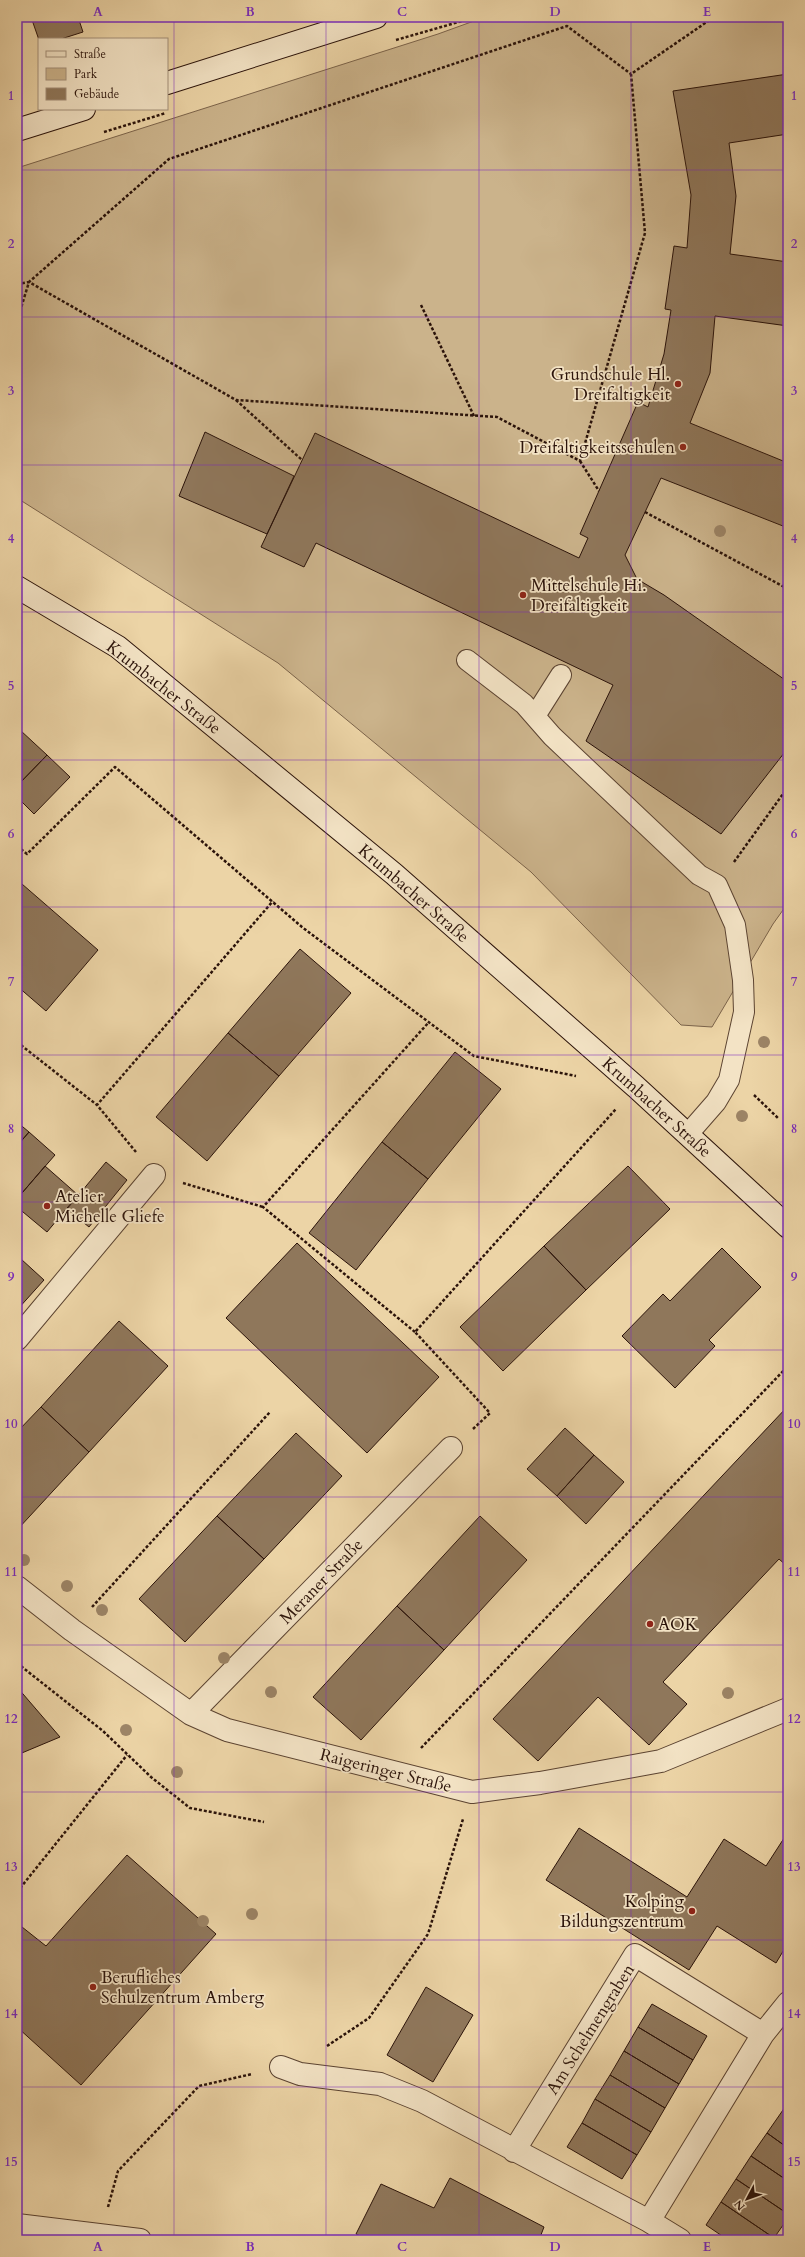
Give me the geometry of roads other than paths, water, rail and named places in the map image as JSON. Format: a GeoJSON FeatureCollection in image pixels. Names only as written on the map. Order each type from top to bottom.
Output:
{"type":"FeatureCollection","features":[{"type":"Feature","properties":{"kind":"street"},"geometry":{"type":"LineString","coordinates":[[168,83],[376,17]]}},
{"type":"Feature","properties":{"kind":"street"},"geometry":{"type":"LineString","coordinates":[[17,130],[81,110]]}},
{"type":"Feature","properties":{"kind":"street","name":"Krumbacher Straße"},"geometry":{"type":"LineString","coordinates":[[17,587],[118,648],[394,874],[636,1087],[788,1227]]}},
{"type":"Feature","properties":{"kind":"street"},"geometry":{"type":"LineString","coordinates":[[17,1339],[154,1175]]}},
{"type":"Feature","properties":{"kind":"street","name":"Meraner Straße"},"geometry":{"type":"LineString","coordinates":[[191,1714],[451,1448]]}},
{"type":"Feature","properties":{"kind":"street","name":"Raigeringer Straße"},"geometry":{"type":"LineString","coordinates":[[17,1587],[72,1630],[191,1714],[227,1730],[472,1792],[540,1783],[661,1761],[788,1709]]}},
{"type":"Feature","properties":{"kind":"street","name":"Am Schelmengraben"},"geometry":{"type":"LineString","coordinates":[[514,2151],[635,1955],[763,2034]]}},
{"type":"Feature","properties":{"kind":"street"},"geometry":{"type":"LineString","coordinates":[[649,2221],[763,2034],[788,2003]]}},
{"type":"Feature","properties":{"kind":"street"},"geometry":{"type":"LineString","coordinates":[[281,2067],[300,2074],[380,2084],[422,2101],[514,2151],[649,2221],[680,2240]]}},
{"type":"Feature","properties":{"kind":"street"},"geometry":{"type":"LineString","coordinates":[[17,2226],[140,2240]]}},
{"type":"Feature","properties":{"kind":"lane"},"geometry":{"type":"LineString","coordinates":[[467,660],[524,704],[552,736],[699,875],[717,885],[735,925],[743,980],[744,1012],[729,1080],[716,1102],[688,1134]]}},
{"type":"Feature","properties":{"kind":"lane"},"geometry":{"type":"LineString","coordinates":[[534,716],[561,675]]}},
{"type":"Feature","properties":{"kind":"place","name":"Grundschule Hl. Dreifaltigkeit"},"geometry":{"type":"Point","coordinates":[678,384]}},
{"type":"Feature","properties":{"kind":"place","name":"Dreifaltigkeitsschulen"},"geometry":{"type":"Point","coordinates":[683,447]}},
{"type":"Feature","properties":{"kind":"place","name":"Mittelschule Hi. Dreifaltigkeit"},"geometry":{"type":"Point","coordinates":[523,595]}},
{"type":"Feature","properties":{"kind":"place","name":"Atelier Michelle Gliefe"},"geometry":{"type":"Point","coordinates":[47,1206]}},
{"type":"Feature","properties":{"kind":"place","name":"AOK"},"geometry":{"type":"Point","coordinates":[650,1624]}},
{"type":"Feature","properties":{"kind":"place","name":"Kolping Bildungszentrum"},"geometry":{"type":"Point","coordinates":[692,1911]}},
{"type":"Feature","properties":{"kind":"place","name":"Berufliches Schulzentrum Amberg"},"geometry":{"type":"Point","coordinates":[93,1987]}}]}
